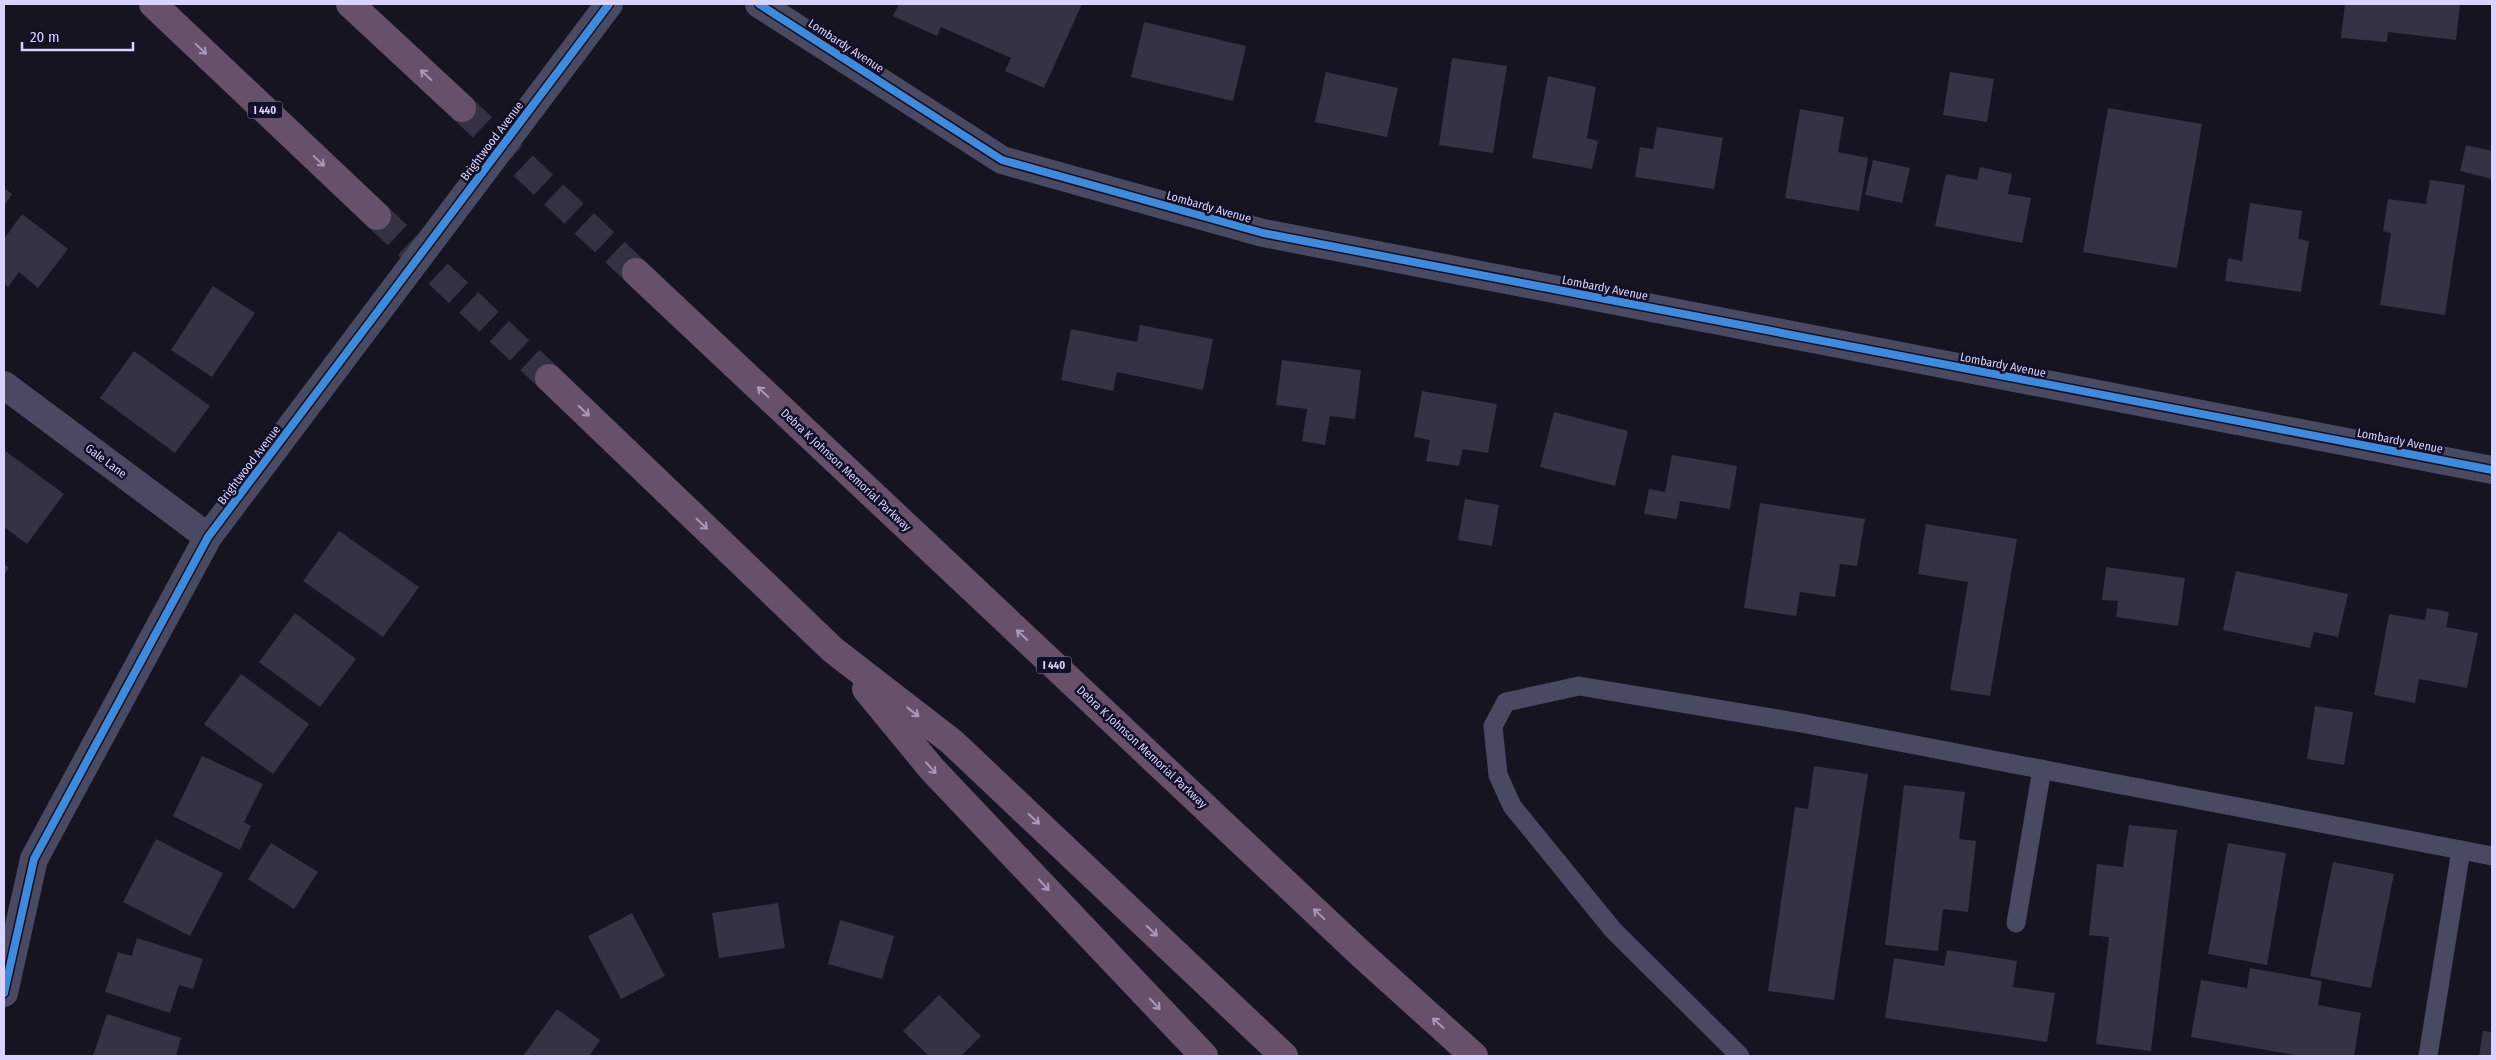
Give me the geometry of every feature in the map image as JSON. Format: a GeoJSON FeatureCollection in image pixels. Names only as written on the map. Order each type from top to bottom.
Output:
{"type":"FeatureCollection","features":[{"type":"Feature","properties":{"kind":"highway","name":"I 440"},"geometry":{"type":"LineString","coordinates":[[153,4],[378,216]]}},
{"type":"Feature","properties":{"kind":"highway"},"geometry":{"type":"LineString","coordinates":[[350,4],[462,108]]}},
{"type":"Feature","properties":{"kind":"highway","name":"Debra K Johnson Memorial Parkway"},"geometry":{"type":"LineString","coordinates":[[636,272],[1354,947],[1474,1056]]}},
{"type":"Feature","properties":{"kind":"highway"},"geometry":{"type":"LineString","coordinates":[[549,378],[833,650],[952,742],[1284,1056]]}},
{"type":"Feature","properties":{"kind":"highway"},"geometry":{"type":"LineString","coordinates":[[833,650],[931,768],[1204,1056]]}},
{"type":"Feature","properties":{"kind":"street","name":"Brightwood Avenue"},"geometry":{"type":"LineString","coordinates":[[4,993],[34,860],[208,537],[609,4]]}},
{"type":"Feature","properties":{"kind":"street","name":"Lombardy Avenue"},"geometry":{"type":"LineString","coordinates":[[759,4],[1002,160],[1262,233],[2492,470]]}},
{"type":"Feature","properties":{"kind":"street","name":"Gale Lane"},"geometry":{"type":"LineString","coordinates":[[4,385],[208,537]]}},
{"type":"Feature","properties":{"kind":"lane"},"geometry":{"type":"LineString","coordinates":[[1740,1056],[1613,930],[1512,806],[1498,775],[1493,726],[1506,702],[1579,686],[1801,723],[2492,856]]}},
{"type":"Feature","properties":{"kind":"lane"},"geometry":{"type":"LineString","coordinates":[[2016,923],[2042,769]]}},
{"type":"Feature","properties":{"kind":"lane"},"geometry":{"type":"LineString","coordinates":[[2428,1056],[2461,850]]}},
{"type":"Feature","properties":{"kind":"building"},"geometry":{"type":"Polygon","coordinates":[[[899,4],[1082,4],[1044,88],[1005,71],[1011,58],[941,27],[937,36],[893,16],[899,4]]]}},
{"type":"Feature","properties":{"kind":"building"},"geometry":{"type":"Polygon","coordinates":[[[2345,4],[2460,4],[2456,40],[2388,32],[2387,42],[2341,38],[2345,4]]]}},
{"type":"Feature","properties":{"kind":"building"},"geometry":{"type":"Polygon","coordinates":[[[1144,22],[1246,46],[1233,101],[1131,77],[1144,22]]]}},
{"type":"Feature","properties":{"kind":"building"},"geometry":{"type":"Polygon","coordinates":[[[1452,58],[1507,66],[1493,153],[1439,145],[1452,58]]]}},
{"type":"Feature","properties":{"kind":"building"},"geometry":{"type":"Polygon","coordinates":[[[1326,72],[1398,88],[1387,137],[1315,122],[1326,72]]]}},
{"type":"Feature","properties":{"kind":"building"},"geometry":{"type":"Polygon","coordinates":[[[1950,72],[1994,79],[1987,122],[1943,115],[1950,72]]]}},
{"type":"Feature","properties":{"kind":"building"},"geometry":{"type":"Polygon","coordinates":[[[1548,76],[1596,87],[1587,138],[1598,141],[1592,169],[1532,158],[1548,76]]]}},
{"type":"Feature","properties":{"kind":"building"},"geometry":{"type":"Polygon","coordinates":[[[2108,108],[2202,124],[2177,268],[2083,252],[2108,108]]]}},
{"type":"Feature","properties":{"kind":"building"},"geometry":{"type":"Polygon","coordinates":[[[1800,109],[1844,117],[1838,152],[1868,158],[1859,211],[1785,198],[1800,109]]]}},
{"type":"Feature","properties":{"kind":"building"},"geometry":{"type":"Polygon","coordinates":[[[1657,127],[1723,138],[1714,189],[1635,177],[1640,147],[1653,149],[1657,127]]]}},
{"type":"Feature","properties":{"kind":"building"},"geometry":{"type":"Polygon","coordinates":[[[2466,145],[2492,151],[2492,179],[2460,171],[2466,145]]]}},
{"type":"Feature","properties":{"kind":"building"},"geometry":{"type":"Polygon","coordinates":[[[1873,160],[1910,168],[1902,203],[1865,195],[1873,160]]]}},
{"type":"Feature","properties":{"kind":"building"},"geometry":{"type":"Polygon","coordinates":[[[1980,167],[2012,174],[2008,194],[2031,198],[2022,243],[1935,226],[1946,174],[1977,180],[1980,167]]]}},
{"type":"Feature","properties":{"kind":"building"},"geometry":{"type":"Polygon","coordinates":[[[2430,180],[2465,185],[2445,315],[2380,305],[2391,233],[2383,231],[2388,199],[2426,204],[2430,180]]]}},
{"type":"Feature","properties":{"kind":"building"},"geometry":{"type":"Polygon","coordinates":[[[4,188],[12,194],[4,206],[4,188]]]}},
{"type":"Feature","properties":{"kind":"building"},"geometry":{"type":"Polygon","coordinates":[[[2250,203],[2302,211],[2298,239],[2309,241],[2301,292],[2225,281],[2228,258],[2242,261],[2250,203]]]}},
{"type":"Feature","properties":{"kind":"building"},"geometry":{"type":"Polygon","coordinates":[[[22,214],[68,249],[38,288],[19,272],[8,287],[4,284],[4,239],[22,214]]]}},
{"type":"Feature","properties":{"kind":"building"},"geometry":{"type":"Polygon","coordinates":[[[213,286],[255,313],[212,377],[171,350],[213,286]]]}},
{"type":"Feature","properties":{"kind":"building"},"geometry":{"type":"Polygon","coordinates":[[[1140,325],[1213,339],[1203,390],[1117,372],[1113,391],[1061,380],[1071,329],[1137,342],[1140,325]]]}},
{"type":"Feature","properties":{"kind":"building"},"geometry":{"type":"Polygon","coordinates":[[[134,351],[210,406],[175,453],[100,398],[134,351]]]}},
{"type":"Feature","properties":{"kind":"building"},"geometry":{"type":"Polygon","coordinates":[[[1282,360],[1361,370],[1355,419],[1330,416],[1325,445],[1302,441],[1307,409],[1276,405],[1282,360]]]}},
{"type":"Feature","properties":{"kind":"building"},"geometry":{"type":"Polygon","coordinates":[[[1422,391],[1497,404],[1488,453],[1463,449],[1459,466],[1426,461],[1430,440],[1414,437],[1422,391]]]}},
{"type":"Feature","properties":{"kind":"building"},"geometry":{"type":"Polygon","coordinates":[[[1554,412],[1628,431],[1615,486],[1540,467],[1554,412]]]}},
{"type":"Feature","properties":{"kind":"building"},"geometry":{"type":"Polygon","coordinates":[[[4,450],[64,494],[27,544],[4,527],[4,450]]]}},
{"type":"Feature","properties":{"kind":"building"},"geometry":{"type":"Polygon","coordinates":[[[1672,455],[1737,466],[1730,509],[1680,501],[1677,519],[1644,514],[1649,489],[1665,492],[1672,455]]]}},
{"type":"Feature","properties":{"kind":"building"},"geometry":{"type":"Polygon","coordinates":[[[1465,499],[1499,505],[1492,546],[1458,540],[1465,499]]]}},
{"type":"Feature","properties":{"kind":"building"},"geometry":{"type":"Polygon","coordinates":[[[1760,503],[1865,519],[1857,566],[1840,564],[1835,597],[1800,592],[1796,616],[1744,608],[1760,503]]]}},
{"type":"Feature","properties":{"kind":"building"},"geometry":{"type":"Polygon","coordinates":[[[1926,524],[2017,539],[1990,696],[1950,690],[1968,582],[1918,574],[1926,524]]]}},
{"type":"Feature","properties":{"kind":"building"},"geometry":{"type":"Polygon","coordinates":[[[339,531],[419,587],[383,637],[303,581],[339,531]]]}},
{"type":"Feature","properties":{"kind":"building"},"geometry":{"type":"Polygon","coordinates":[[[4,564],[9,568],[4,575],[4,564]]]}},
{"type":"Feature","properties":{"kind":"building"},"geometry":{"type":"Polygon","coordinates":[[[2106,567],[2185,578],[2178,626],[2116,617],[2118,601],[2102,600],[2106,567]]]}},
{"type":"Feature","properties":{"kind":"building"},"geometry":{"type":"Polygon","coordinates":[[[2236,571],[2348,594],[2338,637],[2314,632],[2310,648],[2223,630],[2236,571]]]}},
{"type":"Feature","properties":{"kind":"building"},"geometry":{"type":"Polygon","coordinates":[[[2427,608],[2449,612],[2446,627],[2478,633],[2467,688],[2419,679],[2415,703],[2374,695],[2389,614],[2425,620],[2427,608]]]}},
{"type":"Feature","properties":{"kind":"building"},"geometry":{"type":"Polygon","coordinates":[[[295,613],[356,659],[320,707],[259,662],[295,613]]]}},
{"type":"Feature","properties":{"kind":"building"},"geometry":{"type":"Polygon","coordinates":[[[241,674],[309,724],[273,774],[204,724],[241,674]]]}},
{"type":"Feature","properties":{"kind":"building"},"geometry":{"type":"Polygon","coordinates":[[[2315,706],[2353,712],[2344,765],[2307,759],[2315,706]]]}},
{"type":"Feature","properties":{"kind":"building"},"geometry":{"type":"Polygon","coordinates":[[[202,756],[263,784],[244,822],[251,826],[240,850],[173,816],[202,756]]]}},
{"type":"Feature","properties":{"kind":"building"},"geometry":{"type":"Polygon","coordinates":[[[1814,766],[1868,774],[1834,1000],[1768,991],[1795,807],[1808,809],[1814,766]]]}},
{"type":"Feature","properties":{"kind":"building"},"geometry":{"type":"Polygon","coordinates":[[[1904,785],[1965,792],[1959,839],[1976,841],[1968,912],[1943,909],[1938,951],[1885,945],[1904,785]]]}},
{"type":"Feature","properties":{"kind":"building"},"geometry":{"type":"Polygon","coordinates":[[[2129,825],[2177,830],[2151,1051],[2096,1044],[2109,937],[2089,935],[2097,864],[2123,867],[2129,825]]]}},
{"type":"Feature","properties":{"kind":"building"},"geometry":{"type":"Polygon","coordinates":[[[156,839],[223,873],[190,936],[123,902],[156,839]]]}},
{"type":"Feature","properties":{"kind":"building"},"geometry":{"type":"Polygon","coordinates":[[[271,843],[318,872],[294,909],[248,879],[271,843]]]}},
{"type":"Feature","properties":{"kind":"building"},"geometry":{"type":"Polygon","coordinates":[[[2228,843],[2286,853],[2267,965],[2208,954],[2228,843]]]}},
{"type":"Feature","properties":{"kind":"building"},"geometry":{"type":"Polygon","coordinates":[[[2333,862],[2394,874],[2371,988],[2310,976],[2333,862]]]}},
{"type":"Feature","properties":{"kind":"building"},"geometry":{"type":"Polygon","coordinates":[[[778,903],[785,948],[719,958],[712,913],[778,903]]]}},
{"type":"Feature","properties":{"kind":"building"},"geometry":{"type":"Polygon","coordinates":[[[632,913],[665,976],[621,999],[588,936],[632,913]]]}},
{"type":"Feature","properties":{"kind":"building"},"geometry":{"type":"Polygon","coordinates":[[[840,920],[894,936],[882,979],[828,964],[840,920]]]}},
{"type":"Feature","properties":{"kind":"building"},"geometry":{"type":"Polygon","coordinates":[[[137,938],[203,959],[193,989],[179,985],[170,1013],[105,992],[118,952],[132,956],[137,938]]]}},
{"type":"Feature","properties":{"kind":"building"},"geometry":{"type":"Polygon","coordinates":[[[1947,950],[2017,961],[2013,987],[2055,993],[2047,1042],[1885,1018],[1894,958],[1944,966],[1947,950]]]}},
{"type":"Feature","properties":{"kind":"building"},"geometry":{"type":"Polygon","coordinates":[[[2250,968],[2322,981],[2318,1005],[2361,1013],[2354,1056],[2301,1056],[2191,1037],[2201,980],[2247,988],[2250,968]]]}},
{"type":"Feature","properties":{"kind":"building"},"geometry":{"type":"Polygon","coordinates":[[[939,995],[981,1036],[961,1056],[929,1056],[903,1031],[939,995]]]}},
{"type":"Feature","properties":{"kind":"building"},"geometry":{"type":"Polygon","coordinates":[[[557,1009],[600,1040],[589,1056],[523,1056],[557,1009]]]}},
{"type":"Feature","properties":{"kind":"building"},"geometry":{"type":"Polygon","coordinates":[[[107,1014],[181,1038],[176,1056],[93,1056],[107,1014]]]}},
{"type":"Feature","properties":{"kind":"building"},"geometry":{"type":"Polygon","coordinates":[[[2483,1031],[2492,1032],[2492,1056],[2479,1056],[2483,1031]]]}},
{"type":"Feature","properties":{"kind":"tunnel"},"geometry":{"type":"LineString","coordinates":[[462,108],[636,272]]}},
{"type":"Feature","properties":{"kind":"tunnel"},"geometry":{"type":"LineString","coordinates":[[377,216],[549,378]]}},
{"type":"Feature","properties":{"kind":"cycle path"},"geometry":{"type":"LineString","coordinates":[[4,993],[34,859],[208,537],[609,4]]}},
{"type":"Feature","properties":{"kind":"cycle path"},"geometry":{"type":"LineString","coordinates":[[759,4],[1002,160],[1263,233],[2492,470]]}}]}
